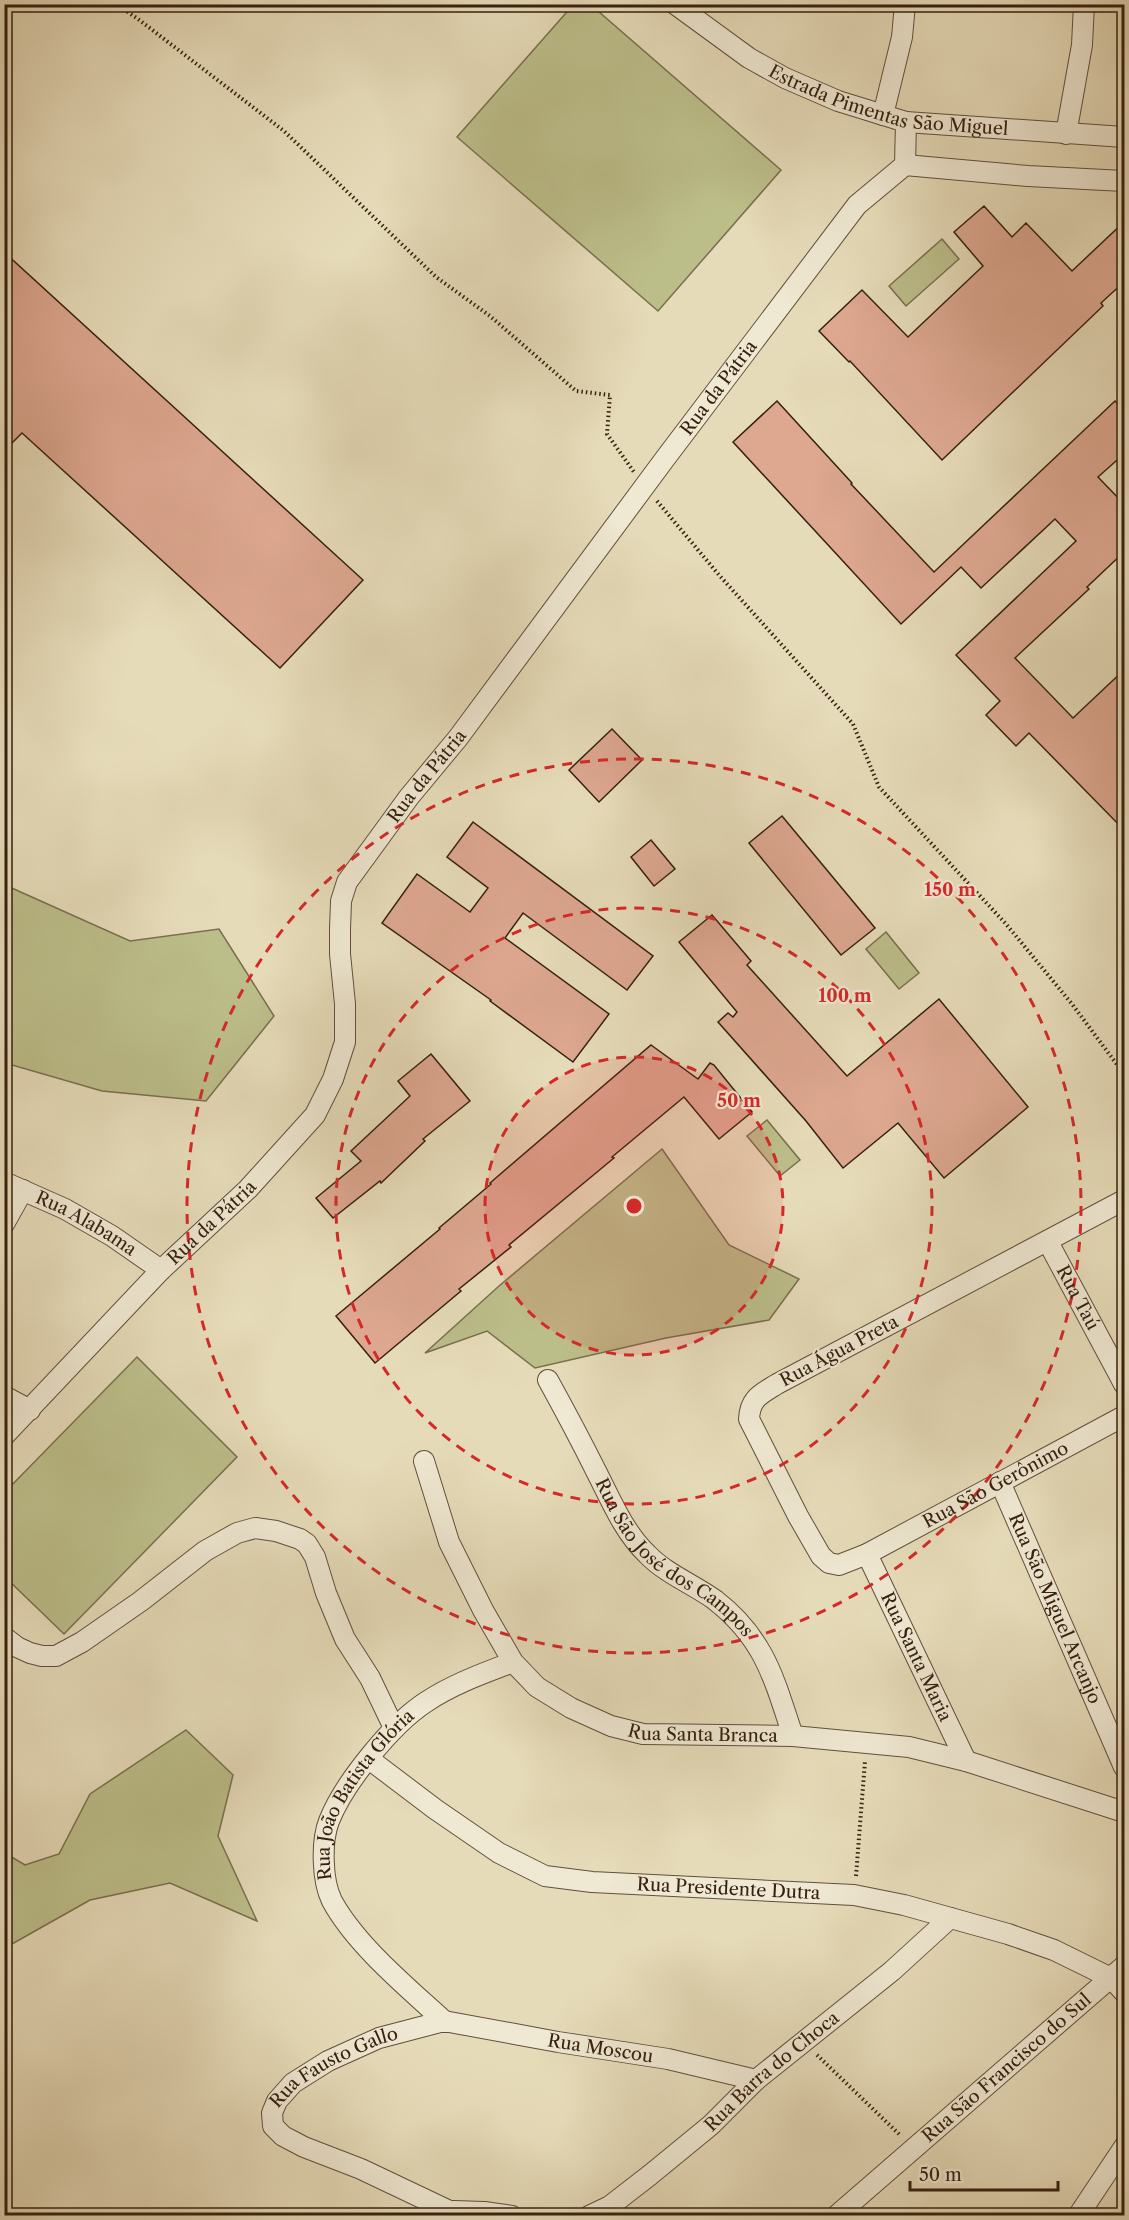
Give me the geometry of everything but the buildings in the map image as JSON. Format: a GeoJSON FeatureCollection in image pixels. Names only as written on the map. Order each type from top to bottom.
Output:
{"type":"FeatureCollection","features":[{"type":"Feature","properties":{"kind":"street","name":"Estrada Pimentas São Miguel"},"geometry":{"type":"LineString","coordinates":[[675,4],[749,58],[785,78],[838,101],[906,122],[1125,137]]}},
{"type":"Feature","properties":{"kind":"street"},"geometry":{"type":"LineString","coordinates":[[883,115],[902,37],[905,4]]}},
{"type":"Feature","properties":{"kind":"street"},"geometry":{"type":"LineString","coordinates":[[1066,134],[1082,45],[1084,4]]}},
{"type":"Feature","properties":{"kind":"street"},"geometry":{"type":"LineString","coordinates":[[906,122],[905,165],[1028,176],[1125,181]]}},
{"type":"Feature","properties":{"kind":"street","name":"Rua da Pátria"},"geometry":{"type":"LineString","coordinates":[[4,1436],[161,1270],[248,1189],[315,1115],[333,1079],[345,1042],[340,928],[341,901],[347,882],[409,797],[458,738],[857,205],[905,165]]}},
{"type":"Feature","properties":{"kind":"street","name":"Rua Alabama"},"geometry":{"type":"LineString","coordinates":[[4,1182],[65,1209],[161,1270]]}},
{"type":"Feature","properties":{"kind":"street"},"geometry":{"type":"LineString","coordinates":[[4,1224],[23,1190]]}},
{"type":"Feature","properties":{"kind":"street","name":"Rua Água Preta"},"geometry":{"type":"LineString","coordinates":[[867,1554],[839,1565],[830,1563],[821,1556],[749,1419],[749,1408],[755,1399],[777,1384],[1125,1200]]}},
{"type":"Feature","properties":{"kind":"street","name":"Rua Taú"},"geometry":{"type":"LineString","coordinates":[[1048,1242],[1125,1384]]}},
{"type":"Feature","properties":{"kind":"street","name":"Rua São José dos Campos"},"geometry":{"type":"LineString","coordinates":[[548,1380],[622,1521],[646,1554],[663,1568],[715,1600],[743,1627],[761,1650],[793,1736]]}},
{"type":"Feature","properties":{"kind":"street"},"geometry":{"type":"LineString","coordinates":[[4,1396],[30,1410]]}},
{"type":"Feature","properties":{"kind":"street","name":"Rua São Gerônimo"},"geometry":{"type":"LineString","coordinates":[[867,1554],[1125,1416]]}},
{"type":"Feature","properties":{"kind":"street","name":"Rua Santa Branca"},"geometry":{"type":"LineString","coordinates":[[424,1461],[449,1542],[483,1611],[513,1662],[537,1687],[571,1708],[611,1726],[643,1734],[793,1736],[909,1747],[966,1761],[1125,1812]]}},
{"type":"Feature","properties":{"kind":"street","name":"Rua São Miguel Arcanjo"},"geometry":{"type":"LineString","coordinates":[[1000,1482],[1125,1767]]}},
{"type":"Feature","properties":{"kind":"street"},"geometry":{"type":"LineString","coordinates":[[4,1637],[30,1653],[56,1656],[82,1642],[141,1601],[205,1551],[237,1533],[255,1528],[276,1531],[293,1536],[307,1544],[315,1557],[326,1593],[345,1638],[370,1678],[394,1728]]}},
{"type":"Feature","properties":{"kind":"street","name":"Rua Santa Maria"},"geometry":{"type":"LineString","coordinates":[[867,1554],[966,1761]]}},
{"type":"Feature","properties":{"kind":"street","name":"Rua João Batista Glória"},"geometry":{"type":"LineString","coordinates":[[444,2021],[406,1987],[355,1933],[331,1899],[324,1868],[324,1843],[328,1822],[340,1799],[394,1728],[426,1702],[468,1679],[513,1662]]}},
{"type":"Feature","properties":{"kind":"street","name":"Rua Presidente Dutra"},"geometry":{"type":"LineString","coordinates":[[369,1759],[435,1809],[499,1853],[545,1875],[604,1883],[854,1895],[904,1905],[1008,1934],[1118,1972],[1125,1992]]}},
{"type":"Feature","properties":{"kind":"street","name":"Rua Barra do Choca"},"geometry":{"type":"LineString","coordinates":[[588,2216],[610,2206],[711,2125],[756,2080],[892,1971],[950,1918]]}},
{"type":"Feature","properties":{"kind":"street","name":"Rua São Francisco do Sul"},"geometry":{"type":"LineString","coordinates":[[836,2216],[1118,1972]]}},
{"type":"Feature","properties":{"kind":"street","name":"Rua Moscou"},"geometry":{"type":"LineString","coordinates":[[444,2021],[668,2059],[756,2080]]}},
{"type":"Feature","properties":{"kind":"street","name":"Rua Fausto Gallo"},"geometry":{"type":"LineString","coordinates":[[444,2021],[379,2038],[328,2061],[293,2083],[277,2101],[272,2113],[273,2126],[283,2136],[457,2213]]}},
{"type":"Feature","properties":{"kind":"street"},"geometry":{"type":"LineString","coordinates":[[1078,2216],[1125,2147]]}},
{"type":"Feature","properties":{"kind":"street"},"geometry":{"type":"LineString","coordinates":[[457,2213],[484,2212],[512,2216]]}},
{"type":"Feature","properties":{"kind":"path"},"geometry":{"type":"LineString","coordinates":[[854,1895],[867,1742]]}},
{"type":"Feature","properties":{"kind":"path"},"geometry":{"type":"LineString","coordinates":[[803,2042],[915,2150]]}},
{"type":"Feature","properties":{"kind":"green space"},"geometry":{"type":"Polygon","coordinates":[[[573,5],[591,5],[781,170],[658,311],[457,137],[573,5]]]}},
{"type":"Feature","properties":{"kind":"green space"},"geometry":{"type":"Polygon","coordinates":[[[942,239],[959,259],[906,306],[889,286],[942,239]]]}},
{"type":"Feature","properties":{"kind":"green space"},"geometry":{"type":"Polygon","coordinates":[[[5,885],[130,941],[219,929],[274,1016],[206,1101],[102,1091],[5,1063],[5,885]]]}},
{"type":"Feature","properties":{"kind":"green space"},"geometry":{"type":"Polygon","coordinates":[[[886,932],[919,973],[899,989],[866,949],[886,932]]]}},
{"type":"Feature","properties":{"kind":"green space"},"geometry":{"type":"Polygon","coordinates":[[[767,1120],[800,1160],[780,1176],[747,1136],[767,1120]]]}},
{"type":"Feature","properties":{"kind":"green space"},"geometry":{"type":"Polygon","coordinates":[[[662,1149],[729,1245],[799,1279],[769,1320],[666,1338],[535,1368],[487,1331],[425,1353],[499,1286],[662,1149]]]}},
{"type":"Feature","properties":{"kind":"green space"},"geometry":{"type":"Polygon","coordinates":[[[137,1357],[237,1457],[64,1634],[5,1577],[5,1492],[137,1357]]]}},
{"type":"Feature","properties":{"kind":"green space"},"geometry":{"type":"Polygon","coordinates":[[[186,1730],[233,1775],[218,1836],[257,1921],[170,1883],[90,1900],[5,1948],[5,1853],[25,1865],[59,1854],[90,1794],[186,1730]]]}}]}
